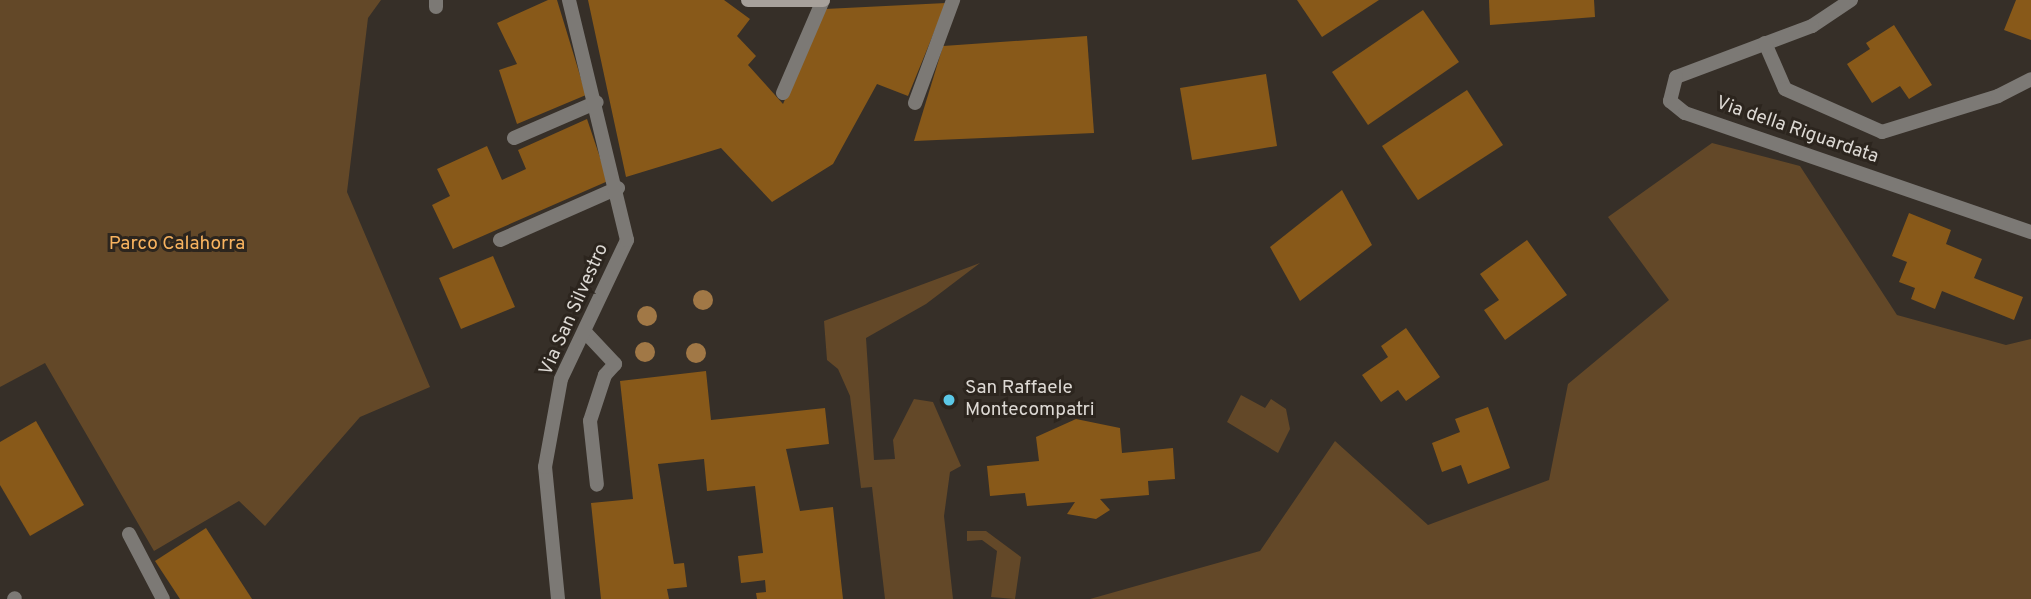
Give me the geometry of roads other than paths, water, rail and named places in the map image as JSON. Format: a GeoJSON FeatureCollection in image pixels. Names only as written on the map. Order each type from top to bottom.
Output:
{"type":"FeatureCollection","features":[{"type":"Feature","properties":{"kind":"street","name":"Via San Silvestro"},"geometry":{"type":"LineString","coordinates":[[558,599],[545,467],[561,379],[627,240],[618,188],[569,0]]}},
{"type":"Feature","properties":{"kind":"street"},"geometry":{"type":"LineString","coordinates":[[748,0],[823,0],[783,93]]}},
{"type":"Feature","properties":{"kind":"street"},"geometry":{"type":"LineString","coordinates":[[915,103],[953,0]]}},
{"type":"Feature","properties":{"kind":"street","name":"Via della Riguardata"},"geometry":{"type":"LineString","coordinates":[[1851,0],[1812,26],[1676,76],[1670,101],[1685,113],[2031,232]]}},
{"type":"Feature","properties":{"kind":"street","name":"Via della Riguardata"},"geometry":{"type":"LineString","coordinates":[[1765,43],[1785,89],[1882,132],[1998,96],[2031,79]]}},
{"type":"Feature","properties":{"kind":"street"},"geometry":{"type":"LineString","coordinates":[[514,138],[597,102]]}},
{"type":"Feature","properties":{"kind":"street"},"geometry":{"type":"LineString","coordinates":[[500,240],[618,188]]}},
{"type":"Feature","properties":{"kind":"street"},"geometry":{"type":"LineString","coordinates":[[585,332],[615,364],[605,375],[590,421],[597,485]]}},
{"type":"Feature","properties":{"kind":"street"},"geometry":{"type":"LineString","coordinates":[[129,534],[163,599]]}},
{"type":"Feature","properties":{"kind":"place","name":"San Raffaele Montecompatri"},"geometry":{"type":"Point","coordinates":[949,400]}},
{"type":"Feature","properties":{"kind":"park label","name":"Parco Calahorra"},"geometry":{"type":"Point","coordinates":[177,245]}}]}
